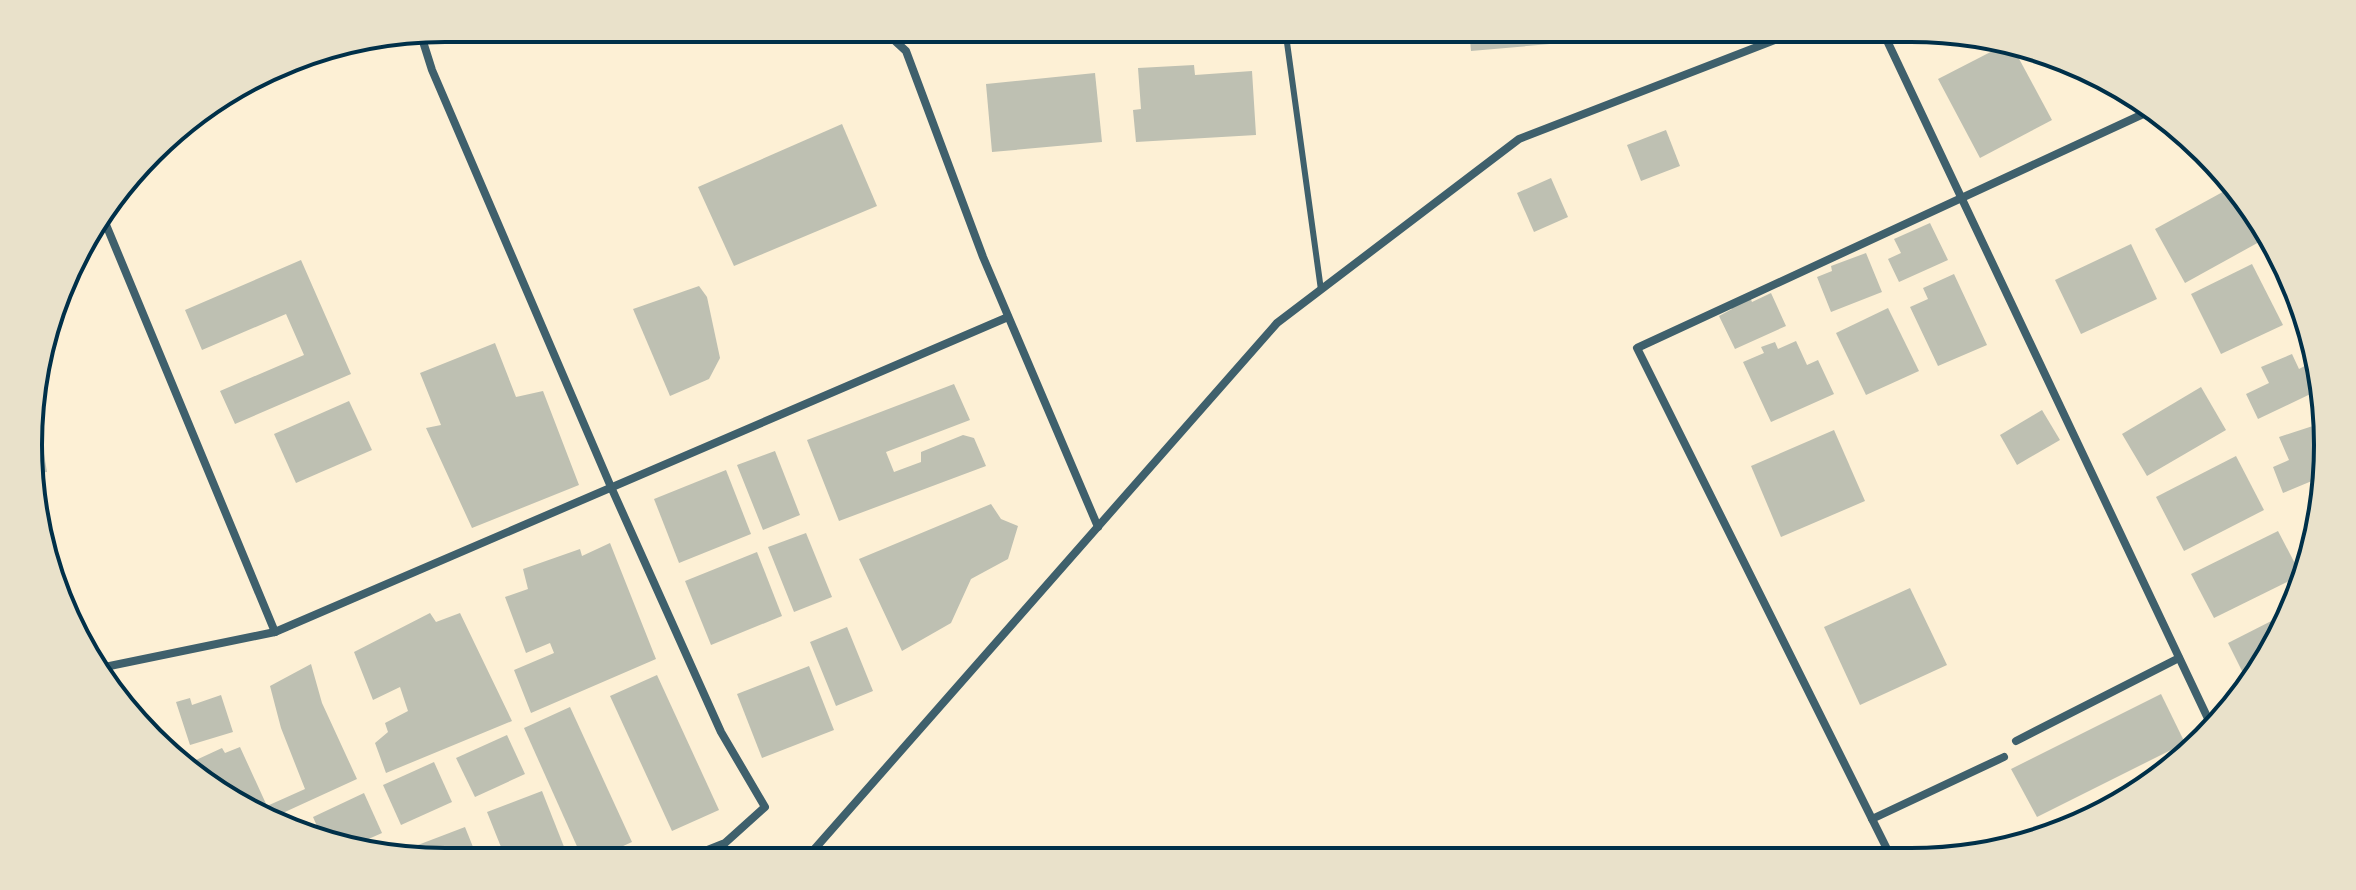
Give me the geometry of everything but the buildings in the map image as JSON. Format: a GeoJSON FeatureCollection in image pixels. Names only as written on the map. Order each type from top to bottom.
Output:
{"type":"FeatureCollection","features":[{"type":"Feature","properties":{"kind":"street"},"geometry":{"type":"LineString","coordinates":[[896,42],[906,51],[1008,317],[1098,527]]}},
{"type":"Feature","properties":{"kind":"street"},"geometry":{"type":"LineString","coordinates":[[815,848],[1277,323],[1519,139],[1770,42]]}},
{"type":"Feature","properties":{"kind":"street"},"geometry":{"type":"LineString","coordinates":[[1888,42],[2208,718]]}},
{"type":"Feature","properties":{"kind":"street"},"geometry":{"type":"LineString","coordinates":[[423,43],[432,70],[611,487],[721,732],[765,807],[725,843],[712,848]]}},
{"type":"Feature","properties":{"kind":"street"},"geometry":{"type":"LineString","coordinates":[[1886,848],[1637,348],[2142,115]]}},
{"type":"Feature","properties":{"kind":"street"},"geometry":{"type":"LineString","coordinates":[[107,226],[275,632]]}},
{"type":"Feature","properties":{"kind":"street"},"geometry":{"type":"LineString","coordinates":[[108,666],[275,632],[1008,317]]}},
{"type":"Feature","properties":{"kind":"street"},"geometry":{"type":"LineString","coordinates":[[2016,741],[2179,658]]}},
{"type":"Feature","properties":{"kind":"street"},"geometry":{"type":"LineString","coordinates":[[1872,819],[2004,757]]}},
{"type":"Feature","properties":{"kind":"lane"},"geometry":{"type":"LineString","coordinates":[[1287,42],[1321,290]]}}]}
